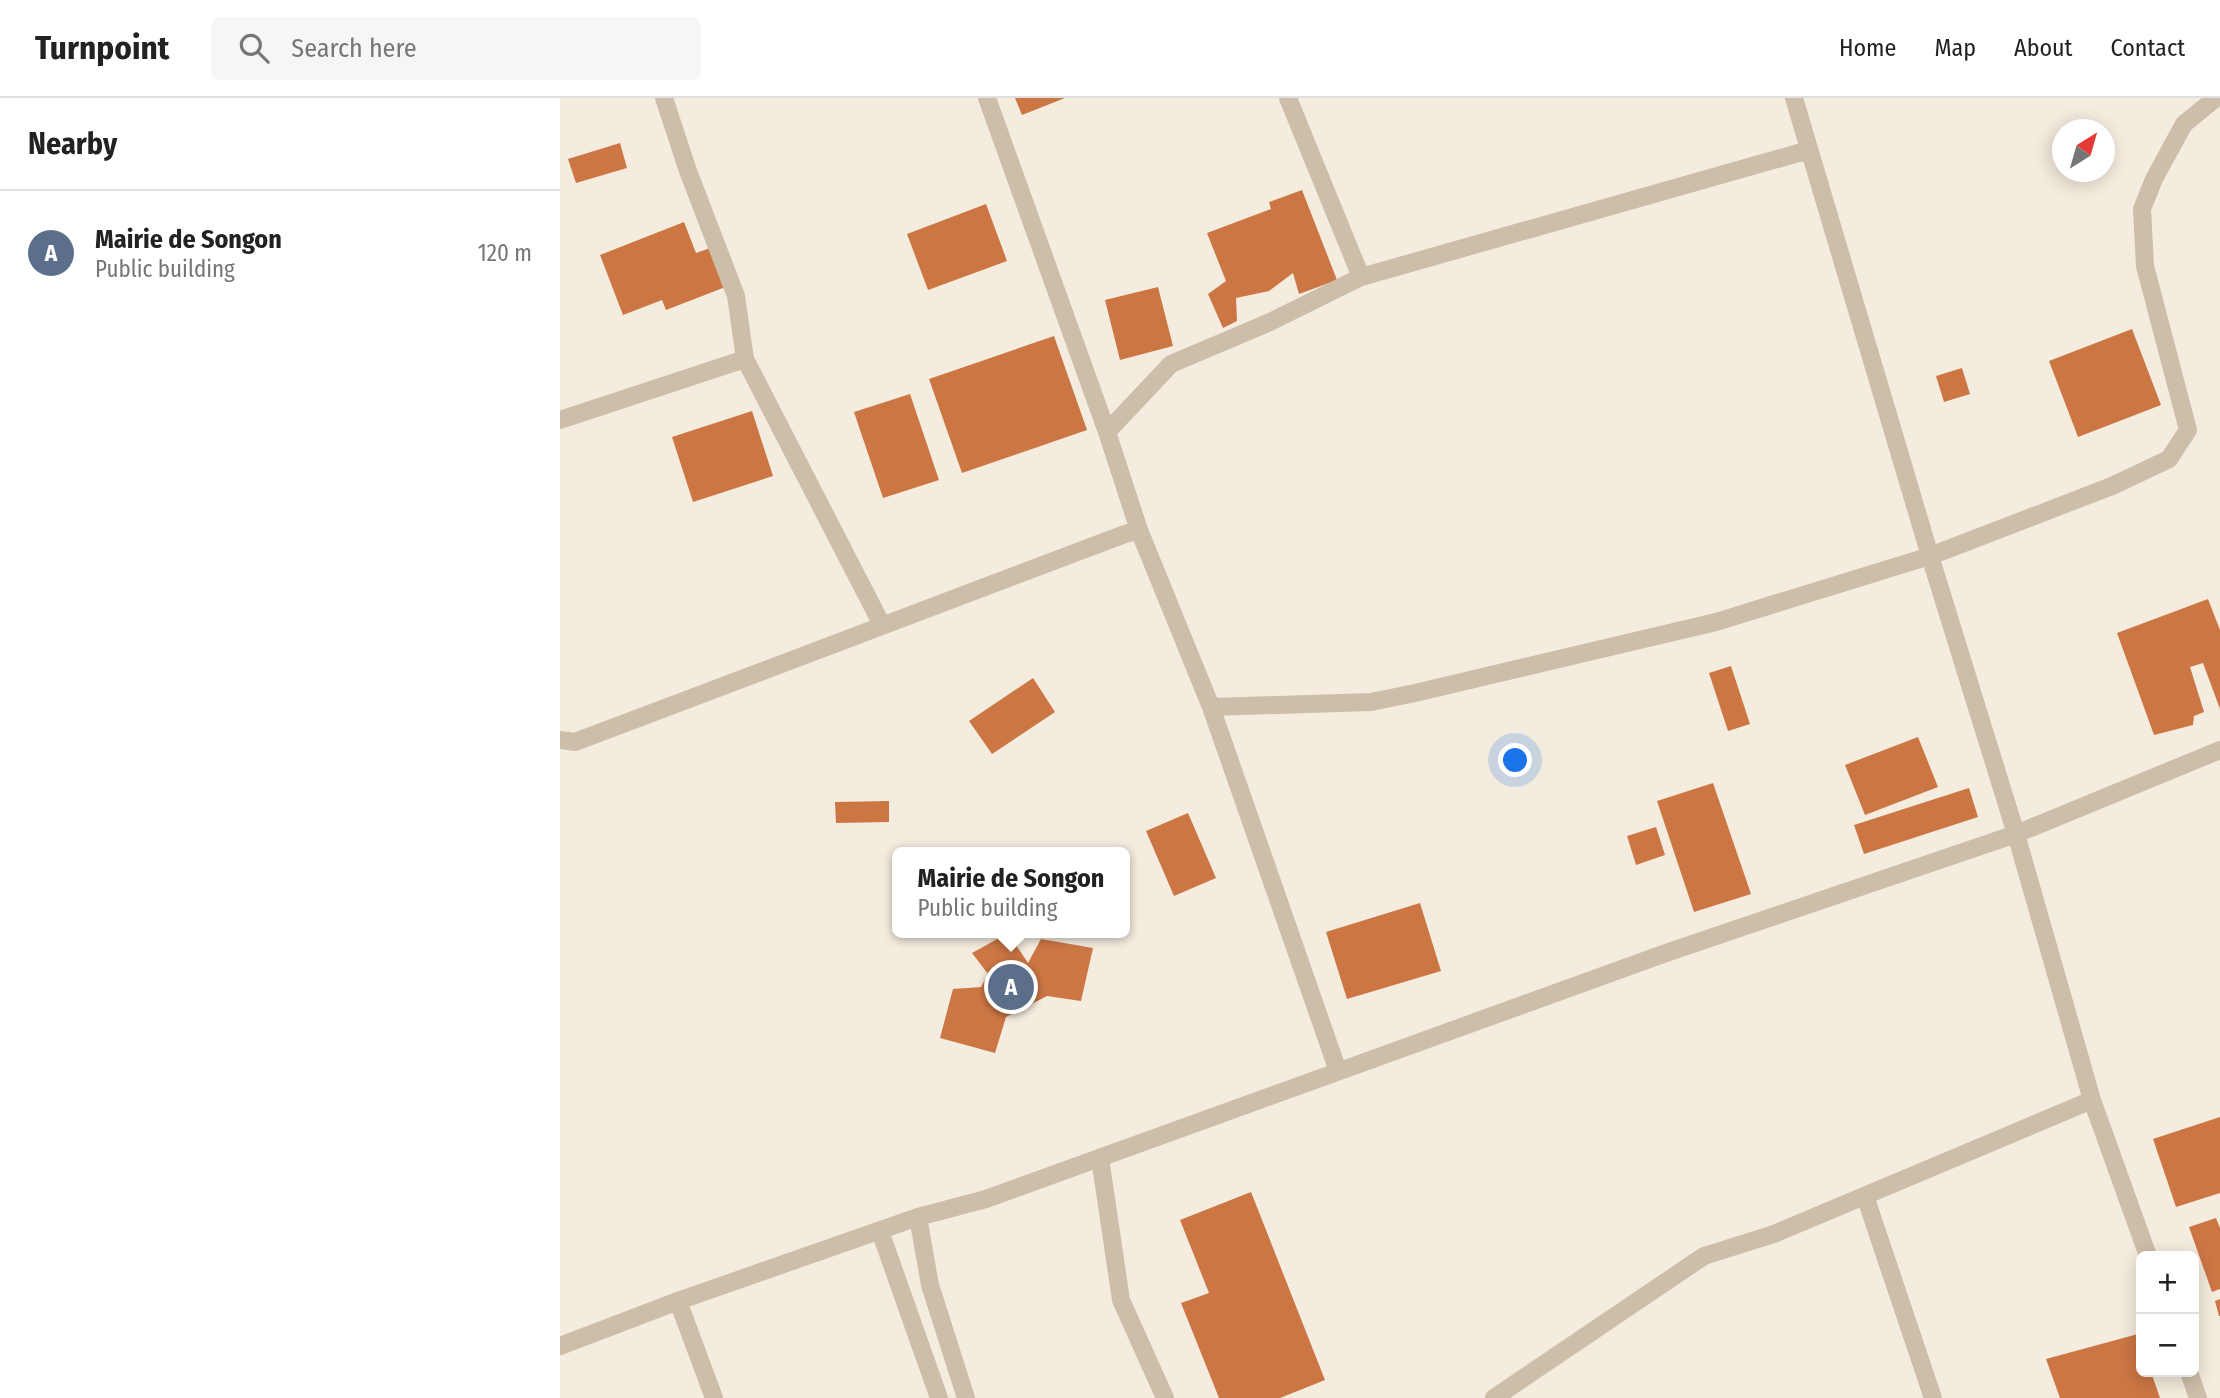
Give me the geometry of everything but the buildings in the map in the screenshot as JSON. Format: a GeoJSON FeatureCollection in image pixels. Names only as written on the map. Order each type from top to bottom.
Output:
{"type":"FeatureCollection","features":[{"type":"Feature","properties":{"kind":"street"},"geometry":{"type":"LineString","coordinates":[[664,98],[688,171],[736,296],[745,359],[882,625]]}},
{"type":"Feature","properties":{"kind":"street"},"geometry":{"type":"LineString","coordinates":[[988,98],[1107,432],[1139,530],[1211,707],[1338,1071]]}},
{"type":"Feature","properties":{"kind":"street"},"geometry":{"type":"LineString","coordinates":[[1288,98],[1362,277]]}},
{"type":"Feature","properties":{"kind":"street"},"geometry":{"type":"LineString","coordinates":[[1794,98],[2016,834],[2092,1100],[2146,1251]]}},
{"type":"Feature","properties":{"kind":"street"},"geometry":{"type":"LineString","coordinates":[[1211,707],[1371,702],[1716,622],[1930,556],[2112,486],[2169,459],[2188,430],[2145,266],[2142,209],[2154,179],[2183,124],[2216,98]]}},
{"type":"Feature","properties":{"kind":"street"},"geometry":{"type":"LineString","coordinates":[[1107,432],[1171,364],[1270,322],[1362,277],[1809,150]]}},
{"type":"Feature","properties":{"kind":"street"},"geometry":{"type":"LineString","coordinates":[[560,420],[745,359]]}},
{"type":"Feature","properties":{"kind":"street"},"geometry":{"type":"LineString","coordinates":[[560,740],[575,742],[1139,530]]}},
{"type":"Feature","properties":{"kind":"street"},"geometry":{"type":"LineString","coordinates":[[560,1346],[678,1301],[918,1217],[986,1199],[1666,953],[2016,834],[2220,750]]}},
{"type":"Feature","properties":{"kind":"street"},"geometry":{"type":"LineString","coordinates":[[1494,1398],[1704,1256],[1774,1234],[2092,1100]]}},
{"type":"Feature","properties":{"kind":"street"},"geometry":{"type":"LineString","coordinates":[[1100,1158],[1121,1300],[1165,1398]]}},
{"type":"Feature","properties":{"kind":"street"},"geometry":{"type":"LineString","coordinates":[[1865,1196],[1933,1398]]}},
{"type":"Feature","properties":{"kind":"street"},"geometry":{"type":"LineString","coordinates":[[918,1217],[930,1285],[966,1398]]}},
{"type":"Feature","properties":{"kind":"street"},"geometry":{"type":"LineString","coordinates":[[880,1231],[939,1398]]}},
{"type":"Feature","properties":{"kind":"street"},"geometry":{"type":"LineString","coordinates":[[678,1301],[714,1398]]}},
{"type":"Feature","properties":{"kind":"street"},"geometry":{"type":"LineString","coordinates":[[2191,1377],[2198,1398]]}},
{"type":"Feature","properties":{"kind":"place","name":"Mairie de Songon"},"geometry":{"type":"Point","coordinates":[1011,987]}}]}
